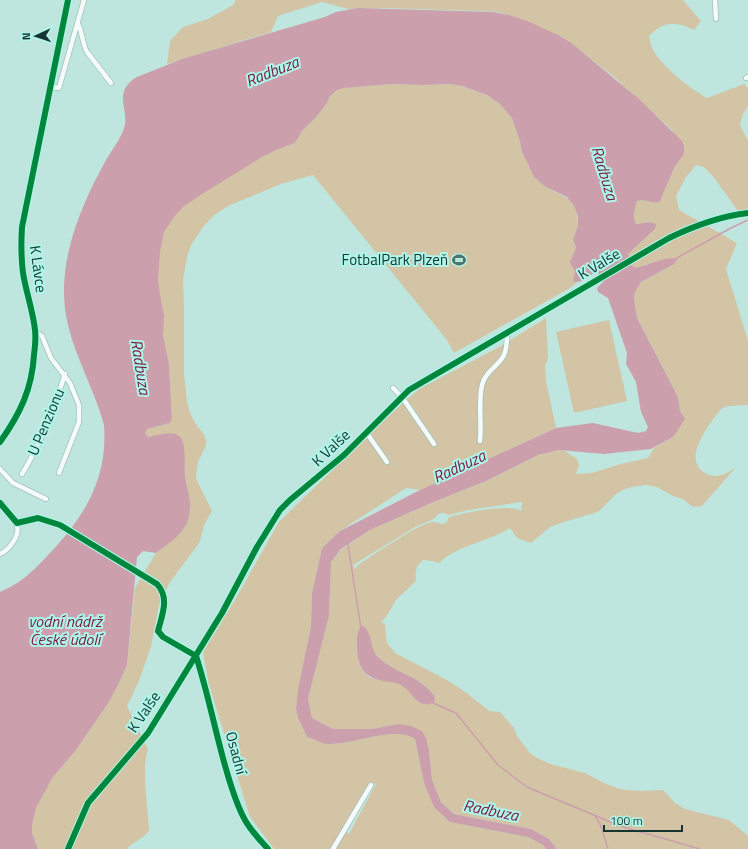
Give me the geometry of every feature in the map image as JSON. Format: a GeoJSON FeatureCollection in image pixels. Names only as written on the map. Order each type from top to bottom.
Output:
{"type":"FeatureCollection","features":[{"type":"Feature","properties":{"kind":"street","name":"K Lávce"},"geometry":{"type":"LineString","coordinates":[[0,442],[23,404],[31,383],[34,366],[35,331],[20,251],[22,227],[39,137],[51,87],[68,0]]}},
{"type":"Feature","properties":{"kind":"street"},"geometry":{"type":"LineString","coordinates":[[51,87],[59,88],[84,0]]}},
{"type":"Feature","properties":{"kind":"street"},"geometry":{"type":"LineString","coordinates":[[715,0],[716,19]]}},
{"type":"Feature","properties":{"kind":"street"},"geometry":{"type":"LineString","coordinates":[[78,24],[82,33],[84,48],[111,83]]}},
{"type":"Feature","properties":{"kind":"street","name":"K Valše"},"geometry":{"type":"LineString","coordinates":[[68,849],[88,803],[148,733],[222,613],[257,547],[280,510],[290,500],[344,455],[409,390],[669,238],[710,220],[748,213]]}},
{"type":"Feature","properties":{"kind":"street","name":"U Penzionu"},"geometry":{"type":"LineString","coordinates":[[22,474],[44,434],[65,374],[52,358],[42,336],[35,331]]}},
{"type":"Feature","properties":{"kind":"street"},"geometry":{"type":"LineString","coordinates":[[480,441],[482,426],[480,401],[482,385],[485,376],[505,354],[507,334]]}},
{"type":"Feature","properties":{"kind":"street"},"geometry":{"type":"LineString","coordinates":[[59,474],[75,434],[79,419],[78,398],[65,374]]}},
{"type":"Feature","properties":{"kind":"street"},"geometry":{"type":"LineString","coordinates":[[393,388],[402,397],[434,444]]}},
{"type":"Feature","properties":{"kind":"street"},"geometry":{"type":"LineString","coordinates":[[366,432],[387,462]]}},
{"type":"Feature","properties":{"kind":"street"},"geometry":{"type":"LineString","coordinates":[[0,469],[13,483],[46,499]]}},
{"type":"Feature","properties":{"kind":"street"},"geometry":{"type":"LineString","coordinates":[[0,503],[17,523],[18,528],[13,542],[5,552],[0,554]]}},
{"type":"Feature","properties":{"kind":"street","name":"Osadní"},"geometry":{"type":"LineString","coordinates":[[196,656],[235,800],[246,821],[268,849]]}},
{"type":"Feature","properties":{"kind":"street"},"geometry":{"type":"LineString","coordinates":[[333,849],[370,785]]}},
{"type":"Feature","properties":{"kind":"shaded area"},"geometry":{"type":"Polygon","coordinates":[[[236,0],[683,0],[701,21],[694,30],[676,24],[660,27],[649,36],[651,46],[656,55],[676,76],[707,98],[744,84],[748,88],[748,106],[743,114],[740,125],[748,141],[748,213],[740,214],[715,179],[704,167],[696,165],[686,177],[676,196],[679,210],[737,243],[726,269],[748,341],[748,405],[728,406],[722,408],[705,432],[696,451],[696,460],[699,468],[707,474],[719,476],[736,467],[702,506],[693,507],[683,499],[673,496],[657,487],[645,485],[632,487],[616,494],[598,512],[550,527],[531,543],[517,538],[510,528],[492,537],[455,551],[439,563],[423,560],[418,565],[416,570],[416,581],[396,600],[386,617],[381,622],[385,624],[387,643],[395,653],[447,680],[468,694],[489,711],[500,712],[514,728],[517,736],[530,753],[537,758],[550,764],[585,773],[606,784],[620,789],[639,791],[663,790],[675,803],[685,809],[729,820],[748,836],[748,849],[557,849],[549,839],[531,829],[454,814],[441,802],[432,780],[429,750],[398,724],[372,729],[333,729],[312,718],[308,699],[329,616],[331,562],[341,550],[370,530],[486,481],[538,455],[559,450],[565,451],[577,459],[579,465],[576,474],[592,473],[648,458],[654,448],[673,437],[680,411],[678,397],[637,318],[634,299],[635,292],[641,282],[666,268],[647,264],[640,268],[634,268],[628,254],[655,229],[650,222],[635,224],[634,215],[637,201],[642,200],[660,202],[663,190],[669,177],[675,165],[682,156],[672,130],[613,76],[562,37],[515,17],[498,12],[382,8],[348,9],[322,2],[278,16],[271,32],[167,64],[170,41],[183,27],[208,19],[233,5],[236,0]],[[522,502],[469,510],[448,515],[445,513],[440,513],[432,520],[415,527],[353,565],[355,569],[358,565],[396,540],[428,523],[434,522],[443,524],[447,522],[449,517],[496,508],[515,509],[521,511],[522,502]],[[363,626],[360,627],[358,634],[357,649],[363,671],[374,679],[397,683],[404,686],[416,700],[423,704],[434,703],[435,697],[423,684],[391,667],[377,656],[374,652],[366,629],[363,626]]]}},
{"type":"Feature","properties":{"kind":"shaded area"},"geometry":{"type":"Polygon","coordinates":[[[393,84],[455,84],[487,95],[503,106],[512,118],[522,152],[534,177],[544,186],[569,199],[577,211],[578,226],[573,239],[576,248],[571,263],[575,272],[576,283],[578,282],[570,288],[454,353],[447,340],[313,175],[281,184],[228,206],[213,216],[203,227],[191,245],[187,257],[183,280],[184,374],[187,402],[195,423],[203,433],[206,440],[206,445],[198,462],[196,474],[197,481],[212,511],[204,525],[200,541],[170,582],[159,605],[151,646],[139,681],[127,706],[148,749],[145,777],[149,830],[148,833],[127,849],[38,849],[32,833],[36,808],[53,777],[76,750],[109,702],[127,665],[135,588],[156,553],[184,528],[187,522],[190,503],[185,474],[183,448],[168,434],[148,437],[145,433],[147,429],[170,423],[172,419],[169,364],[165,348],[159,342],[157,302],[158,262],[163,236],[167,226],[183,207],[204,191],[277,149],[295,143],[302,131],[317,116],[327,103],[330,96],[336,91],[343,88],[393,84]]]}},
{"type":"Feature","properties":{"kind":"shaded area"},"geometry":{"type":"Polygon","coordinates":[[[546,318],[548,358],[545,366],[546,381],[556,428],[420,490],[406,488],[340,531],[322,548],[312,593],[311,626],[296,709],[298,718],[307,737],[323,743],[338,743],[396,734],[406,735],[415,739],[424,783],[450,822],[528,837],[543,845],[546,849],[274,849],[250,817],[209,685],[203,652],[235,600],[279,522],[384,420],[419,389],[501,346],[546,318]],[[375,783],[344,830],[349,834],[376,784],[375,783]]]}},
{"type":"Feature","properties":{"kind":"shaded area"},"geometry":{"type":"Polygon","coordinates":[[[609,320],[627,401],[574,413],[556,332],[609,320]]]}},
{"type":"Feature","properties":{"kind":"water","name":"vodní nádrž České údolí"},"geometry":{"type":"Polygon","coordinates":[[[358,8],[493,12],[527,21],[570,42],[639,99],[682,141],[684,146],[684,154],[675,166],[660,202],[642,200],[637,201],[634,216],[636,224],[650,222],[656,224],[655,229],[628,254],[632,266],[636,268],[665,259],[678,258],[674,264],[641,282],[635,292],[634,299],[637,318],[678,397],[680,411],[685,419],[673,437],[651,449],[604,454],[559,450],[538,455],[486,481],[370,530],[341,549],[331,562],[329,616],[308,699],[312,718],[333,729],[372,729],[398,724],[411,726],[422,731],[426,738],[429,750],[432,780],[441,802],[454,814],[531,829],[549,839],[557,849],[546,849],[543,845],[528,837],[450,822],[434,807],[424,783],[415,739],[406,735],[396,734],[338,743],[323,743],[307,737],[298,718],[296,709],[298,690],[311,626],[312,593],[322,548],[340,531],[420,490],[556,428],[593,423],[638,433],[646,431],[648,427],[641,412],[636,382],[626,364],[627,353],[608,298],[598,292],[597,288],[603,282],[598,273],[595,272],[583,281],[573,281],[575,272],[570,262],[576,248],[573,239],[578,226],[578,216],[574,206],[567,197],[544,186],[534,177],[522,152],[512,118],[500,104],[487,95],[462,86],[451,84],[393,84],[343,88],[336,91],[330,96],[327,103],[317,116],[302,131],[295,143],[262,157],[202,194],[183,207],[164,232],[160,252],[158,280],[164,315],[163,336],[169,364],[172,419],[170,423],[147,429],[145,433],[148,437],[172,433],[176,434],[182,439],[184,448],[185,475],[190,501],[190,510],[187,523],[173,540],[156,553],[143,551],[137,557],[127,665],[109,702],[76,750],[53,777],[36,808],[32,833],[38,849],[0,849],[0,592],[15,584],[33,571],[63,539],[84,510],[98,479],[104,444],[104,425],[96,400],[71,338],[65,304],[64,282],[67,261],[78,219],[96,179],[123,131],[125,117],[123,96],[125,90],[129,83],[137,77],[182,59],[325,17],[336,12],[358,8]]]}},
{"type":"Feature","properties":{"kind":"water"},"geometry":{"type":"Polygon","coordinates":[[[363,626],[370,636],[373,649],[377,656],[391,667],[423,684],[435,697],[434,703],[423,704],[415,699],[401,685],[377,680],[364,672],[357,652],[358,633],[360,627],[363,626]]]}},
{"type":"Feature","properties":{"kind":"pier"},"geometry":{"type":"Polygon","coordinates":[[[69,529],[138,571],[138,574],[67,531],[69,529]]]}},
{"type":"Feature","properties":{"kind":"waterway"},"geometry":{"type":"LineString","coordinates":[[677,258],[748,220]]}},
{"type":"Feature","properties":{"kind":"waterway"},"geometry":{"type":"LineString","coordinates":[[348,544],[361,629]]}},
{"type":"Feature","properties":{"kind":"waterway"},"geometry":{"type":"LineString","coordinates":[[433,703],[456,713],[498,765],[527,787],[620,826],[700,849]]}},
{"type":"Feature","properties":{"kind":"waterway"},"geometry":{"type":"LineString","coordinates":[[595,816],[601,826],[608,849]]}},
{"type":"Feature","properties":{"kind":"cycle path"},"geometry":{"type":"LineString","coordinates":[[0,442],[24,401],[33,367],[35,333],[33,316],[23,273],[21,250],[22,227],[68,0]]}},
{"type":"Feature","properties":{"kind":"cycle path"},"geometry":{"type":"LineString","coordinates":[[68,849],[88,803],[148,733],[222,613],[257,547],[280,510],[290,500],[344,455],[409,390],[669,238],[707,222],[727,216],[748,213]]}},
{"type":"Feature","properties":{"kind":"cycle path"},"geometry":{"type":"LineString","coordinates":[[0,503],[17,523],[38,518],[60,525],[157,584],[161,589],[164,601],[163,613],[158,631],[163,637],[196,656]]}},
{"type":"Feature","properties":{"kind":"cycle path"},"geometry":{"type":"LineString","coordinates":[[196,656],[218,741],[236,801],[247,824],[268,849]]}},
{"type":"Feature","properties":{"kind":"place","name":"FotbalPark Plzeň"},"geometry":{"type":"Point","coordinates":[459,260]}},
{"type":"Feature","properties":{"kind":"water label","name":"Radbuza"},"geometry":{"type":"Point","coordinates":[272,71]}},
{"type":"Feature","properties":{"kind":"water label","name":"Radbuza"},"geometry":{"type":"Point","coordinates":[605,173]}},
{"type":"Feature","properties":{"kind":"water label","name":"Radbuza"},"geometry":{"type":"Point","coordinates":[141,367]}},
{"type":"Feature","properties":{"kind":"water label","name":"Radbuza"},"geometry":{"type":"Point","coordinates":[459,466]}},
{"type":"Feature","properties":{"kind":"water label","name":"Radbuza"},"geometry":{"type":"Point","coordinates":[491,810]}}]}
